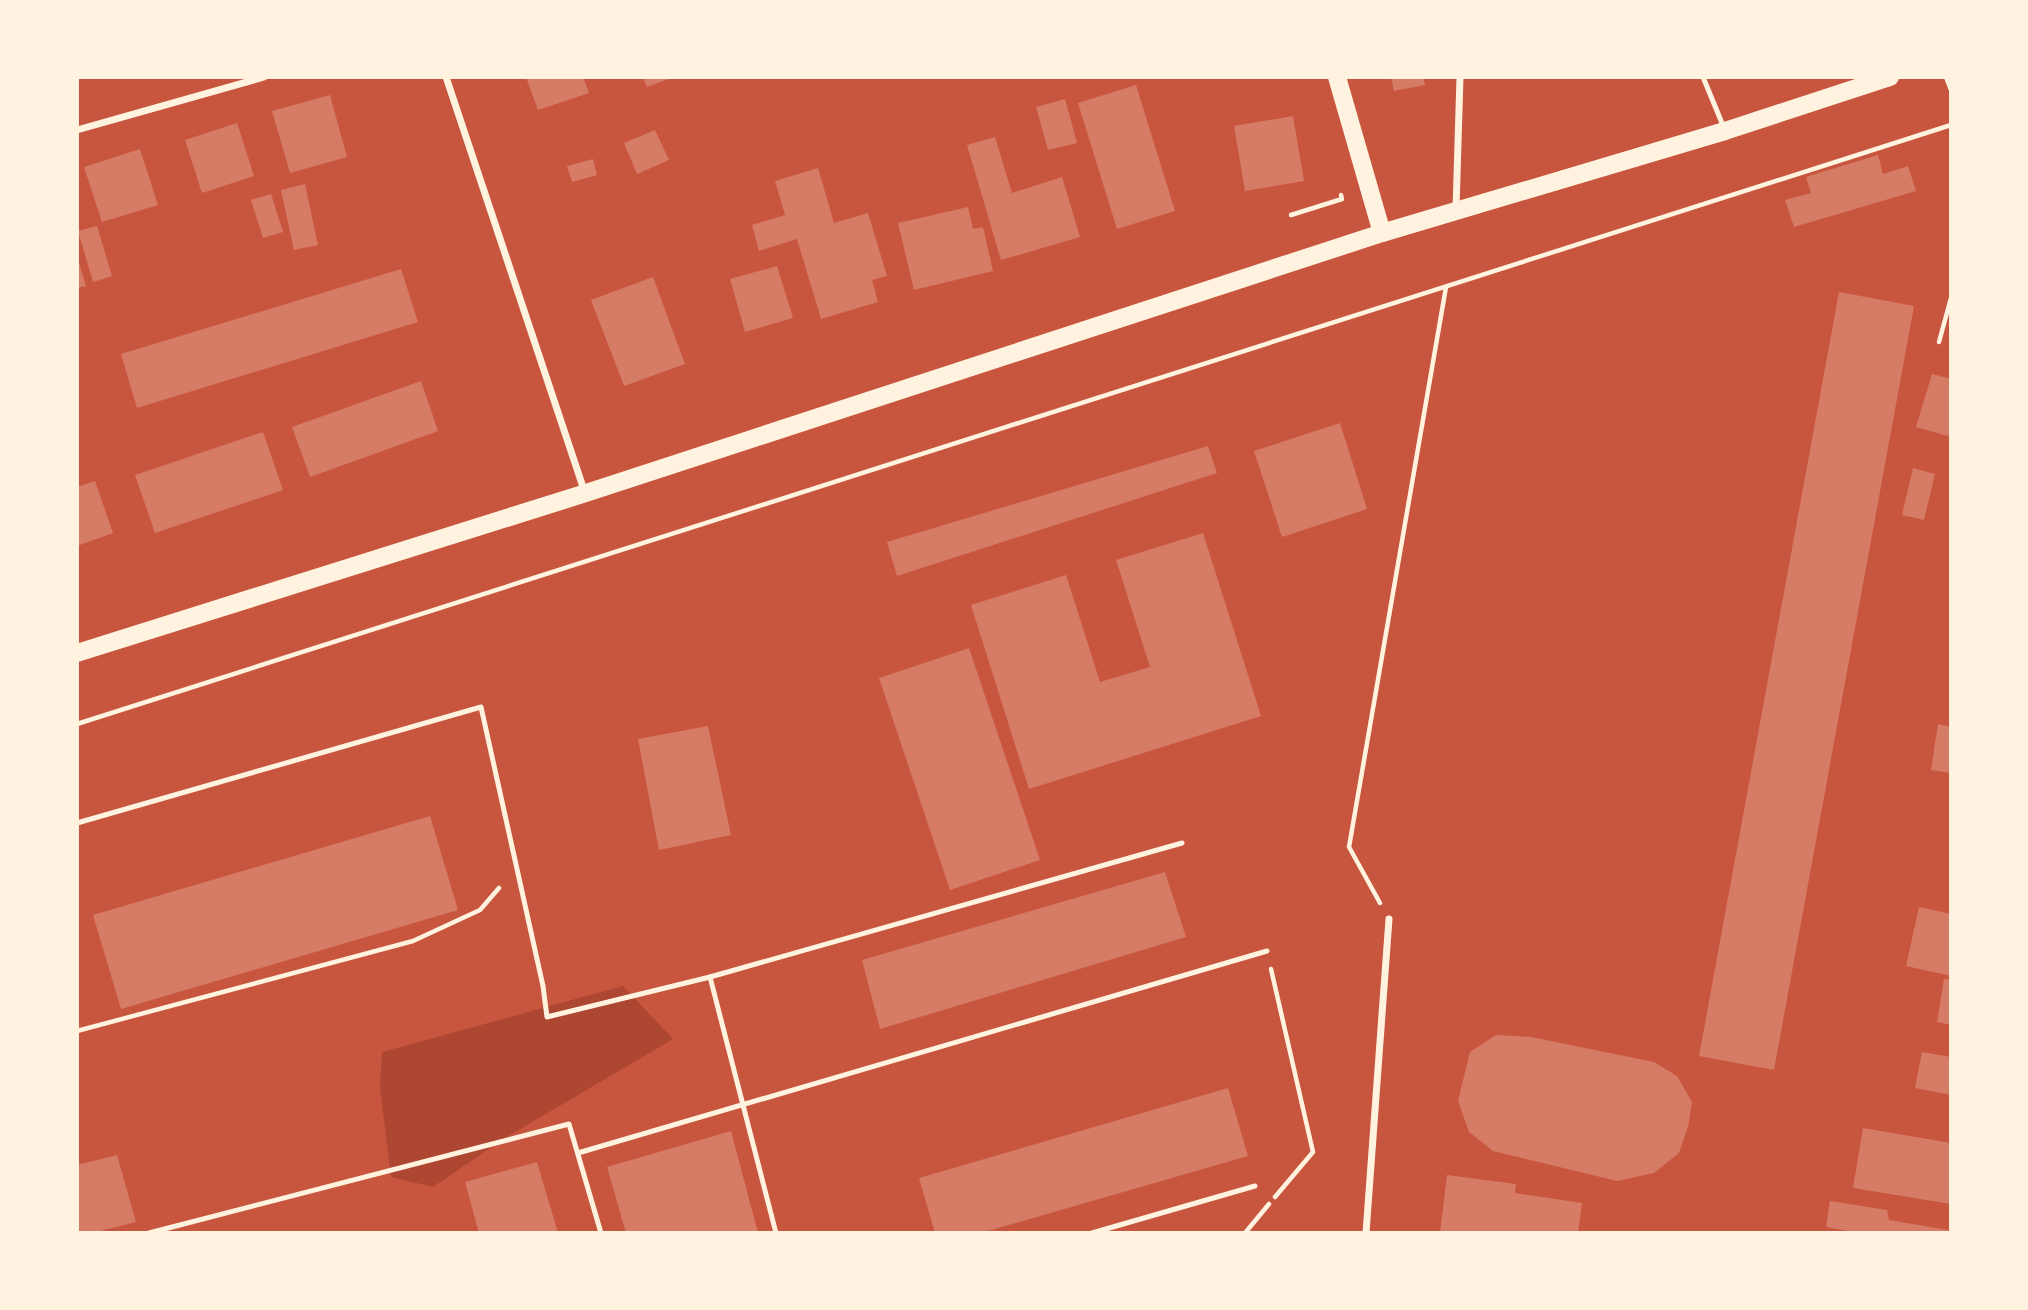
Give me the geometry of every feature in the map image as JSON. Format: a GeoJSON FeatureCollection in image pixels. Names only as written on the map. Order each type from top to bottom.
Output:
{"type":"FeatureCollection","features":[{"type":"Feature","properties":{"kind":"main road"},"geometry":{"type":"LineString","coordinates":[[1337,77],[1382,233]]}},
{"type":"Feature","properties":{"kind":"main road"},"geometry":{"type":"LineString","coordinates":[[77,653],[586,493],[1382,233],[1725,131],[1889,77]]}},
{"type":"Feature","properties":{"kind":"street"},"geometry":{"type":"LineString","coordinates":[[77,130],[264,77]]}},
{"type":"Feature","properties":{"kind":"street"},"geometry":{"type":"LineString","coordinates":[[446,77],[586,493]]}},
{"type":"Feature","properties":{"kind":"street"},"geometry":{"type":"LineString","coordinates":[[1457,211],[1460,77]]}},
{"type":"Feature","properties":{"kind":"street"},"geometry":{"type":"LineString","coordinates":[[1366,1233],[1389,919]]}},
{"type":"Feature","properties":{"kind":"lane"},"geometry":{"type":"LineString","coordinates":[[1703,77],[1725,131]]}},
{"type":"Feature","properties":{"kind":"lane"},"geometry":{"type":"LineString","coordinates":[[77,823],[481,707],[543,986],[547,1017],[710,977],[1182,843]]}},
{"type":"Feature","properties":{"kind":"lane"},"geometry":{"type":"LineString","coordinates":[[578,1153],[1267,951]]}},
{"type":"Feature","properties":{"kind":"lane"},"geometry":{"type":"LineString","coordinates":[[710,977],[776,1233]]}},
{"type":"Feature","properties":{"kind":"lane"},"geometry":{"type":"LineString","coordinates":[[149,1233],[569,1125],[601,1233]]}},
{"type":"Feature","properties":{"kind":"lane"},"geometry":{"type":"LineString","coordinates":[[1092,1233],[1255,1186]]}},
{"type":"Feature","properties":{"kind":"path"},"geometry":{"type":"LineString","coordinates":[[1946,77],[1951,90]]}},
{"type":"Feature","properties":{"kind":"path"},"geometry":{"type":"LineString","coordinates":[[77,724],[1951,125]]}},
{"type":"Feature","properties":{"kind":"path"},"geometry":{"type":"LineString","coordinates":[[1291,215],[1342,199],[1339,187]]}},
{"type":"Feature","properties":{"kind":"path"},"geometry":{"type":"LineString","coordinates":[[1389,919],[1349,847],[1446,286]]}},
{"type":"Feature","properties":{"kind":"path"},"geometry":{"type":"LineString","coordinates":[[1939,342],[1951,298]]}},
{"type":"Feature","properties":{"kind":"path"},"geometry":{"type":"LineString","coordinates":[[77,1031],[413,942],[480,910],[517,868]]}},
{"type":"Feature","properties":{"kind":"path"},"geometry":{"type":"LineString","coordinates":[[1245,1233],[1313,1152],[1267,951]]}},
{"type":"Feature","properties":{"kind":"shaded area"},"geometry":{"type":"Polygon","coordinates":[[[623,986],[673,1039],[505,1138],[433,1187],[391,1177],[380,1087],[382,1052],[623,986]]]}},
{"type":"Feature","properties":{"kind":"building"},"geometry":{"type":"Polygon","coordinates":[[[526,77],[583,77],[589,93],[538,110],[526,77]]]}},
{"type":"Feature","properties":{"kind":"building"},"geometry":{"type":"Polygon","coordinates":[[[643,77],[674,77],[647,87],[643,77]]]}},
{"type":"Feature","properties":{"kind":"building"},"geometry":{"type":"Polygon","coordinates":[[[1391,77],[1423,77],[1425,85],[1394,91],[1391,77]]]}},
{"type":"Feature","properties":{"kind":"building"},"geometry":{"type":"Polygon","coordinates":[[[1136,85],[1175,211],[1117,229],[1078,103],[1136,85]]]}},
{"type":"Feature","properties":{"kind":"building"},"geometry":{"type":"Polygon","coordinates":[[[330,95],[347,157],[290,173],[272,111],[330,95]]]}},
{"type":"Feature","properties":{"kind":"building"},"geometry":{"type":"Polygon","coordinates":[[[1065,99],[1077,143],[1048,150],[1036,107],[1065,99]]]}},
{"type":"Feature","properties":{"kind":"building"},"geometry":{"type":"Polygon","coordinates":[[[1293,116],[1304,181],[1245,191],[1234,126],[1293,116]]]}},
{"type":"Feature","properties":{"kind":"building"},"geometry":{"type":"Polygon","coordinates":[[[237,123],[254,176],[202,193],[185,140],[237,123]]]}},
{"type":"Feature","properties":{"kind":"building"},"geometry":{"type":"Polygon","coordinates":[[[655,130],[669,160],[637,174],[624,143],[655,130]]]}},
{"type":"Feature","properties":{"kind":"building"},"geometry":{"type":"Polygon","coordinates":[[[995,137],[1012,193],[1062,177],[1080,237],[1001,260],[967,145],[995,137]]]}},
{"type":"Feature","properties":{"kind":"building"},"geometry":{"type":"Polygon","coordinates":[[[140,149],[158,205],[102,222],[84,167],[140,149]]]}},
{"type":"Feature","properties":{"kind":"building"},"geometry":{"type":"Polygon","coordinates":[[[1878,155],[1883,174],[1908,166],[1916,191],[1794,227],[1785,200],[1811,193],[1806,177],[1878,155]]]}},
{"type":"Feature","properties":{"kind":"building"},"geometry":{"type":"Polygon","coordinates":[[[593,159],[597,175],[572,182],[567,166],[593,159]]]}},
{"type":"Feature","properties":{"kind":"building"},"geometry":{"type":"Polygon","coordinates":[[[818,168],[834,223],[868,213],[887,276],[872,280],[878,302],[821,319],[797,239],[759,251],[752,225],[785,215],[775,181],[818,168]]]}},
{"type":"Feature","properties":{"kind":"building"},"geometry":{"type":"Polygon","coordinates":[[[305,184],[318,245],[294,250],[281,190],[305,184]]]}},
{"type":"Feature","properties":{"kind":"building"},"geometry":{"type":"Polygon","coordinates":[[[271,194],[283,232],[263,238],[251,200],[271,194]]]}},
{"type":"Feature","properties":{"kind":"building"},"geometry":{"type":"Polygon","coordinates":[[[968,207],[973,229],[983,227],[993,271],[914,290],[898,223],[968,207]]]}},
{"type":"Feature","properties":{"kind":"building"},"geometry":{"type":"Polygon","coordinates":[[[97,226],[112,276],[93,282],[78,231],[97,226]]]}},
{"type":"Feature","properties":{"kind":"building"},"geometry":{"type":"Polygon","coordinates":[[[77,256],[86,286],[77,288],[77,256]]]}},
{"type":"Feature","properties":{"kind":"building"},"geometry":{"type":"Polygon","coordinates":[[[777,266],[793,318],[745,332],[730,279],[777,266]]]}},
{"type":"Feature","properties":{"kind":"building"},"geometry":{"type":"Polygon","coordinates":[[[401,269],[418,322],[137,408],[121,354],[401,269]]]}},
{"type":"Feature","properties":{"kind":"building"},"geometry":{"type":"Polygon","coordinates":[[[653,277],[685,364],[624,386],[591,300],[653,277]]]}},
{"type":"Feature","properties":{"kind":"building"},"geometry":{"type":"Polygon","coordinates":[[[1839,292],[1914,306],[1774,1070],[1699,1056],[1839,292]]]}},
{"type":"Feature","properties":{"kind":"building"},"geometry":{"type":"Polygon","coordinates":[[[1932,374],[1951,379],[1951,437],[1916,427],[1932,374]]]}},
{"type":"Feature","properties":{"kind":"building"},"geometry":{"type":"Polygon","coordinates":[[[421,381],[438,431],[310,477],[292,427],[421,381]]]}},
{"type":"Feature","properties":{"kind":"building"},"geometry":{"type":"Polygon","coordinates":[[[1340,423],[1367,509],[1282,537],[1254,451],[1340,423]]]}},
{"type":"Feature","properties":{"kind":"building"},"geometry":{"type":"Polygon","coordinates":[[[263,432],[283,490],[155,533],[135,475],[263,432]]]}},
{"type":"Feature","properties":{"kind":"building"},"geometry":{"type":"Polygon","coordinates":[[[1208,446],[1217,473],[897,576],[887,542],[1208,446]]]}},
{"type":"Feature","properties":{"kind":"building"},"geometry":{"type":"Polygon","coordinates":[[[1913,468],[1935,474],[1924,520],[1902,515],[1913,468]]]}},
{"type":"Feature","properties":{"kind":"building"},"geometry":{"type":"Polygon","coordinates":[[[95,481],[113,533],[77,546],[77,487],[95,481]]]}},
{"type":"Feature","properties":{"kind":"building"},"geometry":{"type":"Polygon","coordinates":[[[1203,533],[1261,716],[1029,789],[971,605],[1066,575],[1100,682],[1150,667],[1116,560],[1203,533]]]}},
{"type":"Feature","properties":{"kind":"building"},"geometry":{"type":"Polygon","coordinates":[[[969,648],[1040,860],[950,890],[879,678],[969,648]]]}},
{"type":"Feature","properties":{"kind":"building"},"geometry":{"type":"Polygon","coordinates":[[[1938,724],[1951,727],[1951,773],[1931,770],[1938,724]]]}},
{"type":"Feature","properties":{"kind":"building"},"geometry":{"type":"Polygon","coordinates":[[[708,726],[731,835],[659,850],[638,739],[708,726]]]}},
{"type":"Feature","properties":{"kind":"building"},"geometry":{"type":"Polygon","coordinates":[[[430,816],[458,910],[121,1009],[93,915],[430,816]]]}},
{"type":"Feature","properties":{"kind":"building"},"geometry":{"type":"Polygon","coordinates":[[[1165,872],[1186,937],[880,1029],[862,960],[1165,872]]]}},
{"type":"Feature","properties":{"kind":"building"},"geometry":{"type":"Polygon","coordinates":[[[1919,907],[1951,914],[1951,976],[1906,966],[1919,907]]]}},
{"type":"Feature","properties":{"kind":"building"},"geometry":{"type":"Polygon","coordinates":[[[1944,979],[1951,980],[1951,1025],[1937,1022],[1944,979]]]}},
{"type":"Feature","properties":{"kind":"building"},"geometry":{"type":"Polygon","coordinates":[[[1496,1035],[1531,1037],[1654,1062],[1677,1076],[1692,1102],[1688,1127],[1679,1153],[1654,1173],[1617,1181],[1493,1151],[1469,1132],[1458,1101],[1470,1052],[1496,1035]]]}},
{"type":"Feature","properties":{"kind":"building"},"geometry":{"type":"Polygon","coordinates":[[[1922,1052],[1951,1057],[1951,1095],[1915,1088],[1922,1052]]]}},
{"type":"Feature","properties":{"kind":"building"},"geometry":{"type":"Polygon","coordinates":[[[1228,1088],[1248,1156],[981,1233],[935,1233],[919,1178],[1228,1088]]]}},
{"type":"Feature","properties":{"kind":"building"},"geometry":{"type":"Polygon","coordinates":[[[1863,1128],[1951,1143],[1951,1204],[1853,1188],[1863,1128]]]}},
{"type":"Feature","properties":{"kind":"building"},"geometry":{"type":"Polygon","coordinates":[[[731,1131],[758,1233],[626,1233],[607,1167],[731,1131]]]}},
{"type":"Feature","properties":{"kind":"building"},"geometry":{"type":"Polygon","coordinates":[[[117,1155],[136,1222],[92,1233],[77,1233],[77,1165],[117,1155]]]}},
{"type":"Feature","properties":{"kind":"building"},"geometry":{"type":"Polygon","coordinates":[[[537,1162],[558,1233],[479,1233],[465,1182],[537,1162]]]}},
{"type":"Feature","properties":{"kind":"building"},"geometry":{"type":"Polygon","coordinates":[[[1447,1175],[1516,1184],[1515,1193],[1582,1203],[1578,1233],[1440,1233],[1447,1175]]]}},
{"type":"Feature","properties":{"kind":"building"},"geometry":{"type":"Polygon","coordinates":[[[1830,1201],[1887,1210],[1889,1220],[1948,1230],[1948,1233],[1859,1233],[1826,1227],[1830,1201]]]}}]}
